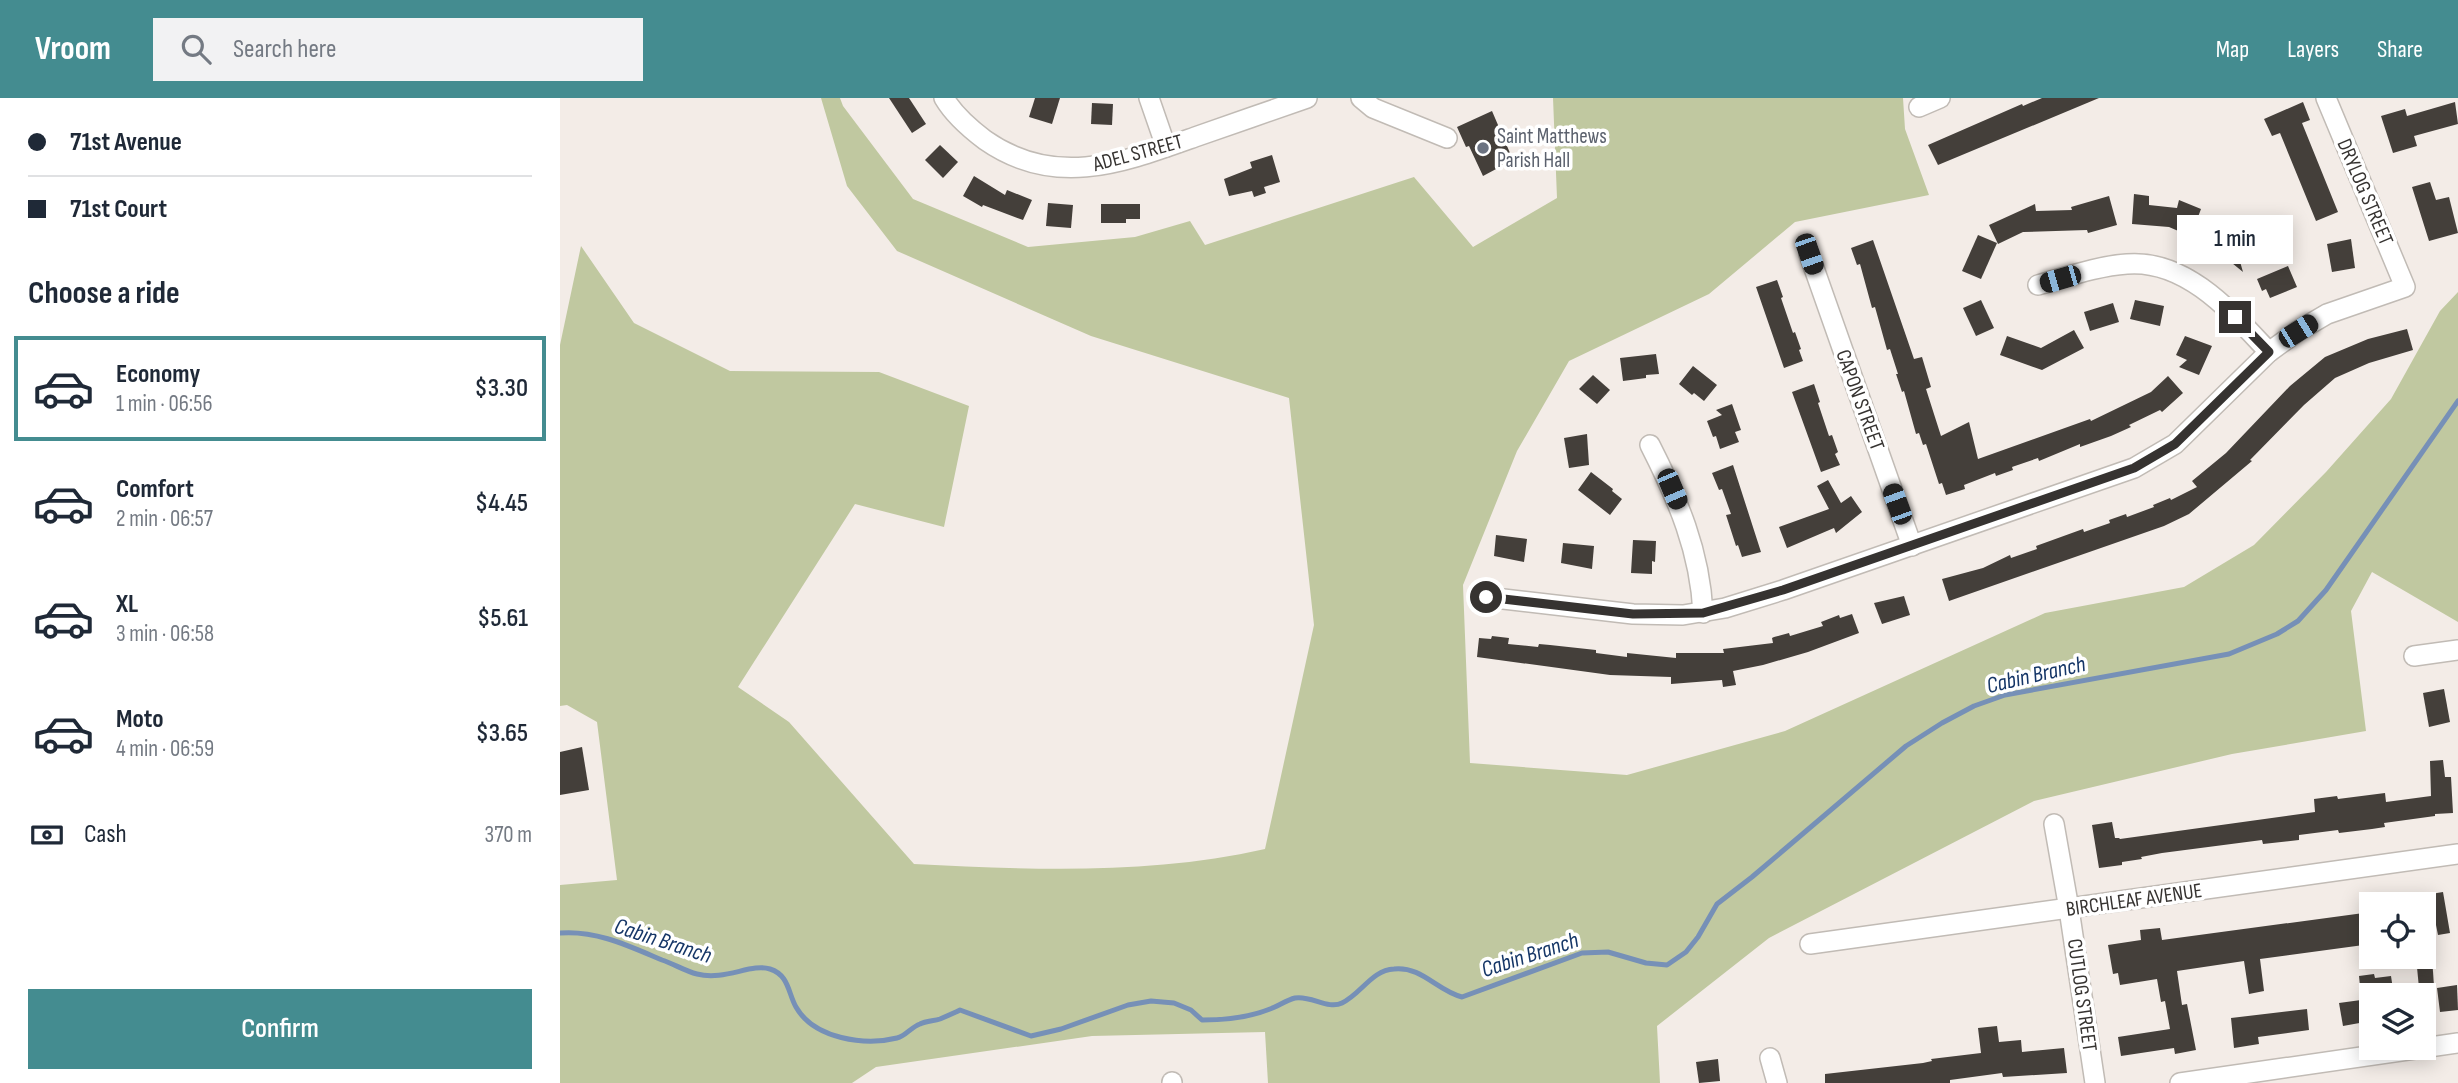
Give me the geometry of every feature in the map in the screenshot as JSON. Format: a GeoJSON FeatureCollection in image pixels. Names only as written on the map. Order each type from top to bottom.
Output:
{"type":"FeatureCollection","features":[{"type":"Feature","properties":{"kind":"street","name":"ADEL STREET"},"geometry":{"type":"LineString","coordinates":[[944,98],[968,127],[1014,156],[1045,166],[1079,169],[1166,148],[1307,98]]}},
{"type":"Feature","properties":{"kind":"street"},"geometry":{"type":"LineString","coordinates":[[1149,98],[1166,148]]}},
{"type":"Feature","properties":{"kind":"street"},"geometry":{"type":"LineString","coordinates":[[1360,98],[1373,108],[1447,138]]}},
{"type":"Feature","properties":{"kind":"street"},"geometry":{"type":"LineString","coordinates":[[1919,107],[1940,98]]}},
{"type":"Feature","properties":{"kind":"street","name":"DRYLOG STREET"},"geometry":{"type":"LineString","coordinates":[[2269,352],[2327,314],[2405,287],[2326,98]]}},
{"type":"Feature","properties":{"kind":"street","name":"CAPON STREET"},"geometry":{"type":"LineString","coordinates":[[1809,254],[1912,546]]}},
{"type":"Feature","properties":{"kind":"street"},"geometry":{"type":"LineString","coordinates":[[1486,597],[1633,614],[1703,613],[1783,590],[2150,461],[2190,431],[2269,352],[2204,290],[2183,277],[2155,267],[2126,264],[2038,285]]}},
{"type":"Feature","properties":{"kind":"street"},"geometry":{"type":"LineString","coordinates":[[1650,445],[1690,534],[1701,586],[1703,613]]}},
{"type":"Feature","properties":{"kind":"street"},"geometry":{"type":"LineString","coordinates":[[2414,656],[2458,650]]}},
{"type":"Feature","properties":{"kind":"street","name":"CUTLOG STREET"},"geometry":{"type":"LineString","coordinates":[[2054,824],[2095,1083]]}},
{"type":"Feature","properties":{"kind":"street","name":"BIRCHLEAF AVENUE"},"geometry":{"type":"LineString","coordinates":[[1810,944],[2458,854]]}},
{"type":"Feature","properties":{"kind":"street"},"geometry":{"type":"LineString","coordinates":[[2180,1083],[2458,1043]]}},
{"type":"Feature","properties":{"kind":"street"},"geometry":{"type":"LineString","coordinates":[[1770,1058],[1777,1083]]}},
{"type":"Feature","properties":{"kind":"green space"},"geometry":{"type":"Polygon","coordinates":[[[821,98],[840,98],[843,106],[913,199],[1028,247],[1135,237],[1190,221],[1205,245],[1414,177],[1473,247],[1557,198],[1553,98],[1903,98],[1905,129],[1929,195],[1795,222],[1709,294],[1569,361],[1517,451],[1463,585],[1470,763],[1627,775],[1785,731],[2045,613],[2184,587],[2254,545],[2326,472],[2391,399],[2440,311],[2458,292],[2458,622],[2372,572],[2351,611],[2366,731],[2232,754],[2034,801],[1769,938],[1657,1026],[1660,1083],[1268,1083],[1265,1032],[1092,1036],[876,1067],[852,1083],[560,1083],[560,885],[617,880],[597,722],[567,705],[560,706],[560,345],[581,246],[634,323],[730,371],[879,372],[969,406],[944,527],[855,504],[738,687],[789,722],[914,864],[1091,869],[1179,863],[1265,849],[1314,625],[1289,398],[1091,336],[897,251],[847,186],[821,98]]]}},
{"type":"Feature","properties":{"kind":"building"},"geometry":{"type":"Polygon","coordinates":[[[889,98],[909,98],[926,124],[912,133],[889,98]]]}},
{"type":"Feature","properties":{"kind":"building"},"geometry":{"type":"Polygon","coordinates":[[[1035,98],[1060,98],[1052,124],[1029,117],[1035,98]]]}},
{"type":"Feature","properties":{"kind":"building"},"geometry":{"type":"Polygon","coordinates":[[[2042,98],[2099,98],[1938,165],[1928,145],[2042,98]]]}},
{"type":"Feature","properties":{"kind":"building"},"geometry":{"type":"Polygon","coordinates":[[[2303,102],[2310,120],[2302,123],[2338,212],[2316,221],[2280,133],[2272,136],[2264,119],[2303,102]]]}},
{"type":"Feature","properties":{"kind":"building"},"geometry":{"type":"Polygon","coordinates":[[[2455,102],[2458,124],[2414,136],[2417,146],[2393,153],[2381,116],[2405,109],[2407,116],[2455,102]]]}},
{"type":"Feature","properties":{"kind":"building"},"geometry":{"type":"Polygon","coordinates":[[[1092,103],[1113,104],[1112,125],[1091,124],[1092,103]]]}},
{"type":"Feature","properties":{"kind":"building"},"geometry":{"type":"Polygon","coordinates":[[[1492,111],[1513,160],[1483,176],[1457,127],[1492,111]]]}},
{"type":"Feature","properties":{"kind":"building"},"geometry":{"type":"Polygon","coordinates":[[[940,145],[958,162],[943,178],[925,160],[940,145]]]}},
{"type":"Feature","properties":{"kind":"building"},"geometry":{"type":"Polygon","coordinates":[[[1272,155],[1280,182],[1264,187],[1266,193],[1254,197],[1252,191],[1229,196],[1224,179],[1252,168],[1250,162],[1272,155]]]}},
{"type":"Feature","properties":{"kind":"building"},"geometry":{"type":"Polygon","coordinates":[[[974,176],[1005,195],[1007,190],[1032,200],[1023,220],[983,205],[982,207],[963,196],[974,176]]]}},
{"type":"Feature","properties":{"kind":"building"},"geometry":{"type":"Polygon","coordinates":[[[2430,182],[2436,200],[2449,197],[2458,233],[2429,241],[2412,187],[2430,182]]]}},
{"type":"Feature","properties":{"kind":"building"},"geometry":{"type":"Polygon","coordinates":[[[2134,194],[2149,196],[2149,205],[2177,208],[2179,200],[2201,209],[2198,217],[2221,226],[2246,248],[2237,251],[2243,272],[2216,250],[2218,248],[2169,227],[2132,224],[2134,194]]]}},
{"type":"Feature","properties":{"kind":"building"},"geometry":{"type":"Polygon","coordinates":[[[2109,196],[2117,225],[2088,233],[2087,230],[2023,232],[1998,244],[1989,225],[2035,204],[2036,211],[2072,210],[2071,207],[2109,196]]]}},
{"type":"Feature","properties":{"kind":"building"},"geometry":{"type":"Polygon","coordinates":[[[1048,203],[1073,205],[1071,228],[1046,226],[1048,203]]]}},
{"type":"Feature","properties":{"kind":"building"},"geometry":{"type":"Polygon","coordinates":[[[1101,204],[1140,204],[1140,219],[1126,219],[1126,223],[1101,223],[1101,204]]]}},
{"type":"Feature","properties":{"kind":"building"},"geometry":{"type":"Polygon","coordinates":[[[1978,235],[1997,243],[1981,279],[1962,271],[1978,235]]]}},
{"type":"Feature","properties":{"kind":"building"},"geometry":{"type":"Polygon","coordinates":[[[2351,239],[2355,268],[2332,272],[2327,244],[2351,239]]]}},
{"type":"Feature","properties":{"kind":"building"},"geometry":{"type":"Polygon","coordinates":[[[1873,240],[1914,359],[1922,357],[1931,387],[1926,389],[1941,436],[1969,422],[1978,459],[2090,419],[2091,421],[2151,392],[2168,376],[2183,393],[2162,412],[2160,410],[2111,436],[2080,447],[2080,444],[2039,461],[2038,458],[2012,467],[2013,470],[1996,476],[1995,473],[1964,485],[1965,489],[1946,495],[1942,483],[1939,484],[1926,444],[1923,445],[1919,433],[1916,434],[1890,349],[1887,350],[1860,264],[1857,265],[1851,248],[1873,240]]]}},
{"type":"Feature","properties":{"kind":"building"},"geometry":{"type":"Polygon","coordinates":[[[2288,266],[2297,287],[2270,298],[2266,289],[2262,291],[2257,279],[2288,266]]]}},
{"type":"Feature","properties":{"kind":"building"},"geometry":{"type":"Polygon","coordinates":[[[1777,280],[1803,361],[1784,368],[1756,287],[1777,280]]]}},
{"type":"Feature","properties":{"kind":"building"},"geometry":{"type":"Polygon","coordinates":[[[1981,300],[1994,328],[1976,336],[1963,308],[1981,300]]]}},
{"type":"Feature","properties":{"kind":"building"},"geometry":{"type":"Polygon","coordinates":[[[2135,300],[2164,306],[2160,326],[2130,319],[2135,300]]]}},
{"type":"Feature","properties":{"kind":"building"},"geometry":{"type":"Polygon","coordinates":[[[2113,303],[2119,322],[2090,331],[2084,312],[2113,303]]]}},
{"type":"Feature","properties":{"kind":"building"},"geometry":{"type":"Polygon","coordinates":[[[2407,329],[2413,350],[2369,363],[2335,378],[2304,405],[2250,460],[2252,461],[2189,514],[2164,526],[1949,601],[1942,579],[1983,568],[2010,555],[2011,558],[2037,549],[2036,546],[2083,529],[2084,532],[2110,523],[2109,520],[2126,514],[2127,517],[2197,487],[2192,481],[2226,453],[2290,386],[2325,357],[2368,339],[2407,329]]]}},
{"type":"Feature","properties":{"kind":"building"},"geometry":{"type":"Polygon","coordinates":[[[2074,330],[2084,348],[2042,370],[2000,355],[2007,336],[2041,348],[2074,330]]]}},
{"type":"Feature","properties":{"kind":"building"},"geometry":{"type":"Polygon","coordinates":[[[2185,336],[2212,346],[2199,375],[2179,367],[2187,360],[2176,355],[2185,336]]]}},
{"type":"Feature","properties":{"kind":"building"},"geometry":{"type":"Polygon","coordinates":[[[1656,354],[1659,374],[1623,381],[1620,358],[1656,354]]]}},
{"type":"Feature","properties":{"kind":"building"},"geometry":{"type":"Polygon","coordinates":[[[1693,366],[1717,385],[1704,401],[1679,384],[1693,366]]]}},
{"type":"Feature","properties":{"kind":"building"},"geometry":{"type":"Polygon","coordinates":[[[1593,375],[1610,390],[1597,404],[1579,389],[1593,375]]]}},
{"type":"Feature","properties":{"kind":"building"},"geometry":{"type":"Polygon","coordinates":[[[1814,384],[1840,465],[1821,472],[1792,392],[1814,384]]]}},
{"type":"Feature","properties":{"kind":"building"},"geometry":{"type":"Polygon","coordinates":[[[1732,404],[1741,430],[1735,432],[1739,442],[1720,449],[1707,421],[1722,415],[1716,410],[1732,404]]]}},
{"type":"Feature","properties":{"kind":"building"},"geometry":{"type":"Polygon","coordinates":[[[1587,434],[1589,465],[1569,468],[1564,438],[1587,434]]]}},
{"type":"Feature","properties":{"kind":"building"},"geometry":{"type":"Polygon","coordinates":[[[1733,465],[1761,552],[1742,557],[1726,515],[1731,514],[1722,489],[1719,490],[1712,473],[1733,465]]]}},
{"type":"Feature","properties":{"kind":"building"},"geometry":{"type":"Polygon","coordinates":[[[1591,472],[1622,499],[1610,515],[1578,490],[1591,472]]]}},
{"type":"Feature","properties":{"kind":"building"},"geometry":{"type":"Polygon","coordinates":[[[1828,480],[1841,503],[1851,496],[1862,512],[1836,533],[1834,528],[1787,548],[1779,527],[1829,509],[1817,486],[1828,480]]]}},
{"type":"Feature","properties":{"kind":"building"},"geometry":{"type":"Polygon","coordinates":[[[1496,535],[1527,539],[1524,562],[1494,556],[1496,535]]]}},
{"type":"Feature","properties":{"kind":"building"},"geometry":{"type":"Polygon","coordinates":[[[1633,540],[1656,541],[1652,574],[1631,573],[1633,540]]]}},
{"type":"Feature","properties":{"kind":"building"},"geometry":{"type":"Polygon","coordinates":[[[1563,543],[1594,546],[1592,569],[1561,563],[1563,543]]]}},
{"type":"Feature","properties":{"kind":"building"},"geometry":{"type":"Polygon","coordinates":[[[1904,596],[1910,615],[1882,624],[1874,603],[1904,596]]]}},
{"type":"Feature","properties":{"kind":"building"},"geometry":{"type":"Polygon","coordinates":[[[1852,614],[1859,633],[1808,652],[1733,671],[1736,685],[1723,687],[1722,680],[1671,684],[1671,677],[1610,675],[1477,657],[1479,638],[1491,639],[1492,636],[1509,638],[1508,644],[1538,647],[1539,644],[1596,650],[1596,653],[1627,657],[1627,653],[1676,658],[1676,653],[1724,653],[1723,649],[1773,643],[1774,637],[1789,633],[1790,636],[1823,626],[1821,622],[1839,615],[1840,618],[1852,614]]]}},
{"type":"Feature","properties":{"kind":"building"},"geometry":{"type":"Polygon","coordinates":[[[2444,689],[2450,722],[2429,727],[2423,693],[2444,689]]]}},
{"type":"Feature","properties":{"kind":"building"},"geometry":{"type":"Polygon","coordinates":[[[582,747],[589,790],[560,795],[560,752],[582,747]]]}},
{"type":"Feature","properties":{"kind":"building"},"geometry":{"type":"Polygon","coordinates":[[[2443,760],[2445,777],[2451,777],[2453,813],[2384,823],[2385,827],[2372,829],[2299,835],[2299,840],[2263,844],[2262,840],[2162,853],[2122,862],[2122,865],[2099,868],[2092,825],[2112,822],[2115,838],[2120,839],[2315,812],[2314,799],[2385,793],[2386,802],[2431,796],[2430,761],[2443,760]]]}},
{"type":"Feature","properties":{"kind":"building"},"geometry":{"type":"Polygon","coordinates":[[[2443,892],[2450,933],[2438,935],[2436,893],[2443,892]]]}},
{"type":"Feature","properties":{"kind":"building"},"geometry":{"type":"Polygon","coordinates":[[[2359,914],[2359,946],[2260,959],[2264,991],[2249,994],[2244,961],[2177,971],[2182,1005],[2187,1004],[2196,1050],[2175,1054],[2174,1048],[2121,1056],[2118,1037],[2170,1029],[2165,1001],[2161,1002],[2157,979],[2120,985],[2118,973],[2113,974],[2108,945],[2141,940],[2140,930],[2160,928],[2162,940],[2359,914]]]}},
{"type":"Feature","properties":{"kind":"building"},"geometry":{"type":"Polygon","coordinates":[[[2417,969],[2433,969],[2434,983],[2419,983],[2417,969]]]}},
{"type":"Feature","properties":{"kind":"building"},"geometry":{"type":"Polygon","coordinates":[[[2359,976],[2391,976],[2392,983],[2360,983],[2359,976]]]}},
{"type":"Feature","properties":{"kind":"building"},"geometry":{"type":"Polygon","coordinates":[[[2457,985],[2458,1010],[2440,1012],[2437,988],[2457,985]]]}},
{"type":"Feature","properties":{"kind":"building"},"geometry":{"type":"Polygon","coordinates":[[[2359,1000],[2359,1023],[2343,1026],[2339,1003],[2359,1000]]]}},
{"type":"Feature","properties":{"kind":"building"},"geometry":{"type":"Polygon","coordinates":[[[2307,1009],[2309,1030],[2258,1037],[2259,1044],[2234,1048],[2231,1018],[2307,1009]]]}},
{"type":"Feature","properties":{"kind":"building"},"geometry":{"type":"Polygon","coordinates":[[[1997,1026],[1999,1042],[2021,1040],[2022,1052],[2064,1048],[2067,1073],[2003,1077],[2002,1073],[1950,1080],[1950,1083],[1825,1083],[1825,1074],[1923,1063],[1932,1061],[1931,1059],[1981,1053],[1978,1028],[1997,1026]]]}},
{"type":"Feature","properties":{"kind":"building"},"geometry":{"type":"Polygon","coordinates":[[[1718,1059],[1720,1081],[1699,1083],[1696,1062],[1718,1059]]]}},
{"type":"Feature","properties":{"kind":"waterway","name":"Cabin Branch"},"geometry":{"type":"LineString","coordinates":[[560,933],[586,934],[612,940],[707,976],[755,968],[770,969],[781,976],[796,1007],[804,1018],[815,1026],[841,1037],[870,1041],[900,1037],[917,1025],[960,1010],[1031,1036],[1061,1029],[1128,1005],[1151,1001],[1174,1003],[1191,1010],[1202,1020],[1253,1015],[1295,998],[1337,1005],[1349,999],[1379,973],[1394,969],[1413,971],[1462,997],[1582,953],[1608,952],[1646,963],[1667,965],[1686,952],[1717,904],[1906,746],[1942,723],[1974,706],[2005,695],[2229,654],[2277,634],[2298,621],[2326,590],[2458,401]]}},
{"type":"Feature","properties":{"kind":"place","name":"Saint Matthews Parish Hall"},"geometry":{"type":"Point","coordinates":[1483,148]}},
{"type":"Feature","properties":{"kind":"route"},"geometry":{"type":"LineString","coordinates":[[1486,597],[1633,614],[1703,613],[1783,590],[2134,468],[2175,444],[2224,399],[2269,352],[2235,317]]}}]}
